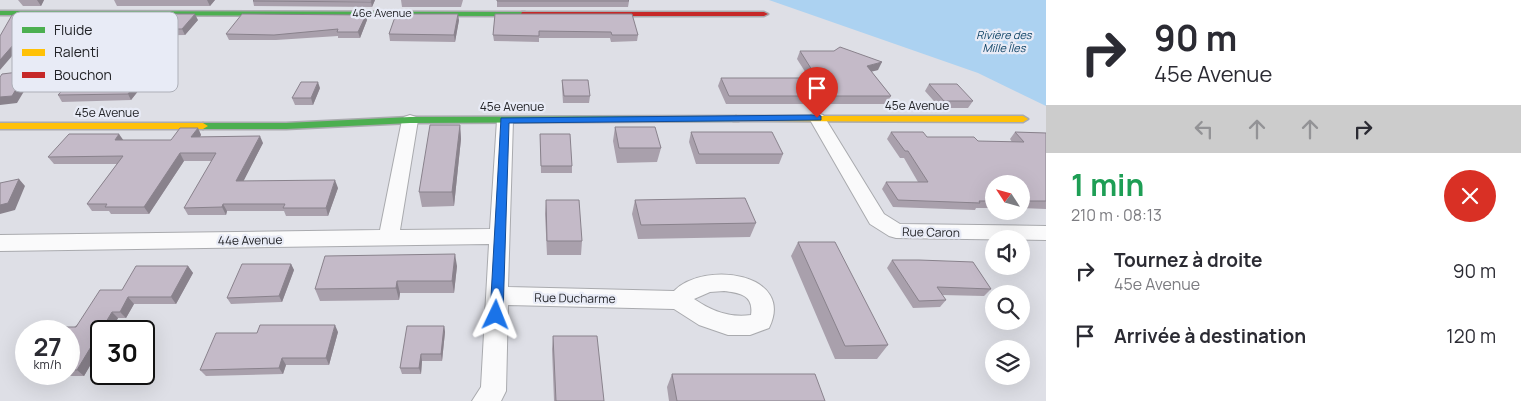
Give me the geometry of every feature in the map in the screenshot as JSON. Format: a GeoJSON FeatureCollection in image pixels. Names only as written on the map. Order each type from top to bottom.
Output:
{"type":"FeatureCollection","features":[{"type":"Feature","properties":{"kind":"street","name":"46e Avenue"},"geometry":{"type":"LineString","coordinates":[[178,13],[764,14]]}},
{"type":"Feature","properties":{"kind":"street","name":"Rue Caron"},"geometry":{"type":"LineString","coordinates":[[817,118],[877,219],[896,231],[1046,233]]}},
{"type":"Feature","properties":{"kind":"street","name":"45e Avenue"},"geometry":{"type":"LineString","coordinates":[[0,126],[286,126],[410,120],[1023,119]]}},
{"type":"Feature","properties":{"kind":"street"},"geometry":{"type":"LineString","coordinates":[[388,239],[410,120]]}},
{"type":"Feature","properties":{"kind":"street"},"geometry":{"type":"LineString","coordinates":[[485,401],[493,391],[505,120]]}},
{"type":"Feature","properties":{"kind":"street","name":"44e Avenue"},"geometry":{"type":"LineString","coordinates":[[0,243],[500,236]]}},
{"type":"Feature","properties":{"kind":"street","name":"Rue Ducharme"},"geometry":{"type":"LineString","coordinates":[[497,296],[678,300]]}},
{"type":"Feature","properties":{"kind":"water","name":"Rivière des Mille Îles"},"geometry":{"type":"Polygon","coordinates":[[[769,0],[1046,0],[1046,106],[978,73],[769,0]]]}},
{"type":"Feature","properties":{"kind":"building"},"geometry":{"type":"Polygon","coordinates":[[[254,0],[372,0],[371,2],[254,0]]]}},
{"type":"Feature","properties":{"kind":"building"},"geometry":{"type":"Polygon","coordinates":[[[628,0],[629,1],[497,1],[628,0]]]}},
{"type":"Feature","properties":{"kind":"building"},"geometry":{"type":"Polygon","coordinates":[[[178,14],[195,14],[182,29],[178,29],[178,14]]]}},
{"type":"Feature","properties":{"kind":"building"},"geometry":{"type":"Polygon","coordinates":[[[242,14],[366,15],[358,32],[337,32],[338,29],[274,35],[226,34],[242,14]]]}},
{"type":"Feature","properties":{"kind":"building"},"geometry":{"type":"Polygon","coordinates":[[[396,14],[458,14],[454,35],[389,34],[396,14]]]}},
{"type":"Feature","properties":{"kind":"building"},"geometry":{"type":"Polygon","coordinates":[[[495,14],[632,14],[638,35],[612,35],[611,32],[539,31],[539,36],[493,35],[495,14]]]}},
{"type":"Feature","properties":{"kind":"building"},"geometry":{"type":"Polygon","coordinates":[[[12,15],[12,46],[0,60],[0,36],[12,15]]]}},
{"type":"Feature","properties":{"kind":"building"},"geometry":{"type":"Polygon","coordinates":[[[840,47],[882,62],[867,66],[891,96],[729,96],[721,78],[817,78],[800,51],[834,51],[840,47]]]}},
{"type":"Feature","properties":{"kind":"building"},"geometry":{"type":"Polygon","coordinates":[[[12,73],[12,92],[14,92],[12,96],[0,97],[0,77],[2,74],[12,73]]]}},
{"type":"Feature","properties":{"kind":"building"},"geometry":{"type":"Polygon","coordinates":[[[562,80],[588,80],[590,96],[564,96],[562,80]]]}},
{"type":"Feature","properties":{"kind":"building"},"geometry":{"type":"Polygon","coordinates":[[[301,82],[318,82],[311,98],[292,98],[301,82]]]}},
{"type":"Feature","properties":{"kind":"building"},"geometry":{"type":"Polygon","coordinates":[[[929,84],[957,84],[973,101],[944,101],[929,84]]]}},
{"type":"Feature","properties":{"kind":"building"},"geometry":{"type":"Polygon","coordinates":[[[61,92],[130,92],[128,94],[58,95],[61,92]]]}},
{"type":"Feature","properties":{"kind":"building"},"geometry":{"type":"Polygon","coordinates":[[[430,125],[460,125],[452,192],[419,192],[430,125]]]}},
{"type":"Feature","properties":{"kind":"building"},"geometry":{"type":"Polygon","coordinates":[[[615,127],[655,127],[661,148],[619,148],[615,127]]]}},
{"type":"Feature","properties":{"kind":"building"},"geometry":{"type":"Polygon","coordinates":[[[180,128],[198,128],[191,137],[260,136],[236,181],[335,180],[326,208],[283,208],[285,204],[223,204],[222,207],[184,208],[216,153],[180,153],[144,207],[105,207],[107,204],[87,204],[123,156],[48,157],[69,134],[119,134],[115,140],[171,140],[180,128]]]}},
{"type":"Feature","properties":{"kind":"building"},"geometry":{"type":"Polygon","coordinates":[[[691,132],[772,132],[783,154],[699,154],[691,132]]]}},
{"type":"Feature","properties":{"kind":"building"},"geometry":{"type":"Polygon","coordinates":[[[891,132],[923,132],[927,137],[974,137],[978,141],[1024,142],[1015,132],[1046,133],[1046,201],[1030,201],[1030,175],[985,175],[985,201],[979,201],[980,203],[898,200],[886,182],[928,182],[908,151],[905,151],[891,132]]]}},
{"type":"Feature","properties":{"kind":"building"},"geometry":{"type":"Polygon","coordinates":[[[540,134],[570,134],[572,166],[541,166],[540,134]]]}},
{"type":"Feature","properties":{"kind":"building"},"geometry":{"type":"Polygon","coordinates":[[[19,179],[8,203],[0,205],[0,183],[19,179]]]}},
{"type":"Feature","properties":{"kind":"building"},"geometry":{"type":"Polygon","coordinates":[[[745,198],[756,223],[641,225],[635,200],[745,198]]]}},
{"type":"Feature","properties":{"kind":"building"},"geometry":{"type":"Polygon","coordinates":[[[546,200],[579,200],[582,241],[547,241],[546,200]]]}},
{"type":"Feature","properties":{"kind":"building"},"geometry":{"type":"Polygon","coordinates":[[[798,242],[835,242],[888,345],[845,346],[798,242]]]}},
{"type":"Feature","properties":{"kind":"building"},"geometry":{"type":"Polygon","coordinates":[[[455,254],[452,281],[397,281],[396,288],[315,289],[325,256],[455,254]]]}},
{"type":"Feature","properties":{"kind":"building"},"geometry":{"type":"Polygon","coordinates":[[[892,260],[973,262],[988,285],[985,285],[985,289],[937,287],[946,300],[919,301],[892,260]]]}},
{"type":"Feature","properties":{"kind":"building"},"geometry":{"type":"Polygon","coordinates":[[[242,264],[291,264],[279,296],[227,298],[242,264]]]}},
{"type":"Feature","properties":{"kind":"building"},"geometry":{"type":"Polygon","coordinates":[[[136,266],[188,266],[171,297],[128,297],[120,312],[112,312],[107,320],[90,320],[90,348],[80,365],[80,321],[100,290],[122,290],[136,266]]]}},
{"type":"Feature","properties":{"kind":"building"},"geometry":{"type":"Polygon","coordinates":[[[260,325],[335,325],[326,358],[282,358],[279,368],[200,370],[216,333],[257,333],[260,325]]]}},
{"type":"Feature","properties":{"kind":"building"},"geometry":{"type":"Polygon","coordinates":[[[407,326],[444,326],[441,354],[421,354],[419,368],[400,368],[407,326]]]}},
{"type":"Feature","properties":{"kind":"building"},"geometry":{"type":"Polygon","coordinates":[[[553,336],[597,336],[604,401],[556,401],[553,336]]]}},
{"type":"Feature","properties":{"kind":"building"},"geometry":{"type":"Polygon","coordinates":[[[672,374],[815,374],[825,401],[677,401],[672,374]]]}},
{"type":"Feature","properties":{"kind":"traffic: fast"},"geometry":{"type":"LineString","coordinates":[[0,13],[12,13]]}},
{"type":"Feature","properties":{"kind":"traffic: fast"},"geometry":{"type":"LineString","coordinates":[[178,13],[525,14]]}},
{"type":"Feature","properties":{"kind":"traffic: fast"},"geometry":{"type":"LineString","coordinates":[[203,126],[286,126],[410,120],[736,119]]}},
{"type":"Feature","properties":{"kind":"traffic: slow"},"geometry":{"type":"LineString","coordinates":[[736,119],[1023,119]]}},
{"type":"Feature","properties":{"kind":"traffic: slow"},"geometry":{"type":"LineString","coordinates":[[0,126],[203,126]]}},
{"type":"Feature","properties":{"kind":"traffic: jam"},"geometry":{"type":"LineString","coordinates":[[525,14],[764,14]]}},
{"type":"Feature","properties":{"kind":"route"},"geometry":{"type":"LineString","coordinates":[[496,315],[505,120],[817,118]]}}]}
